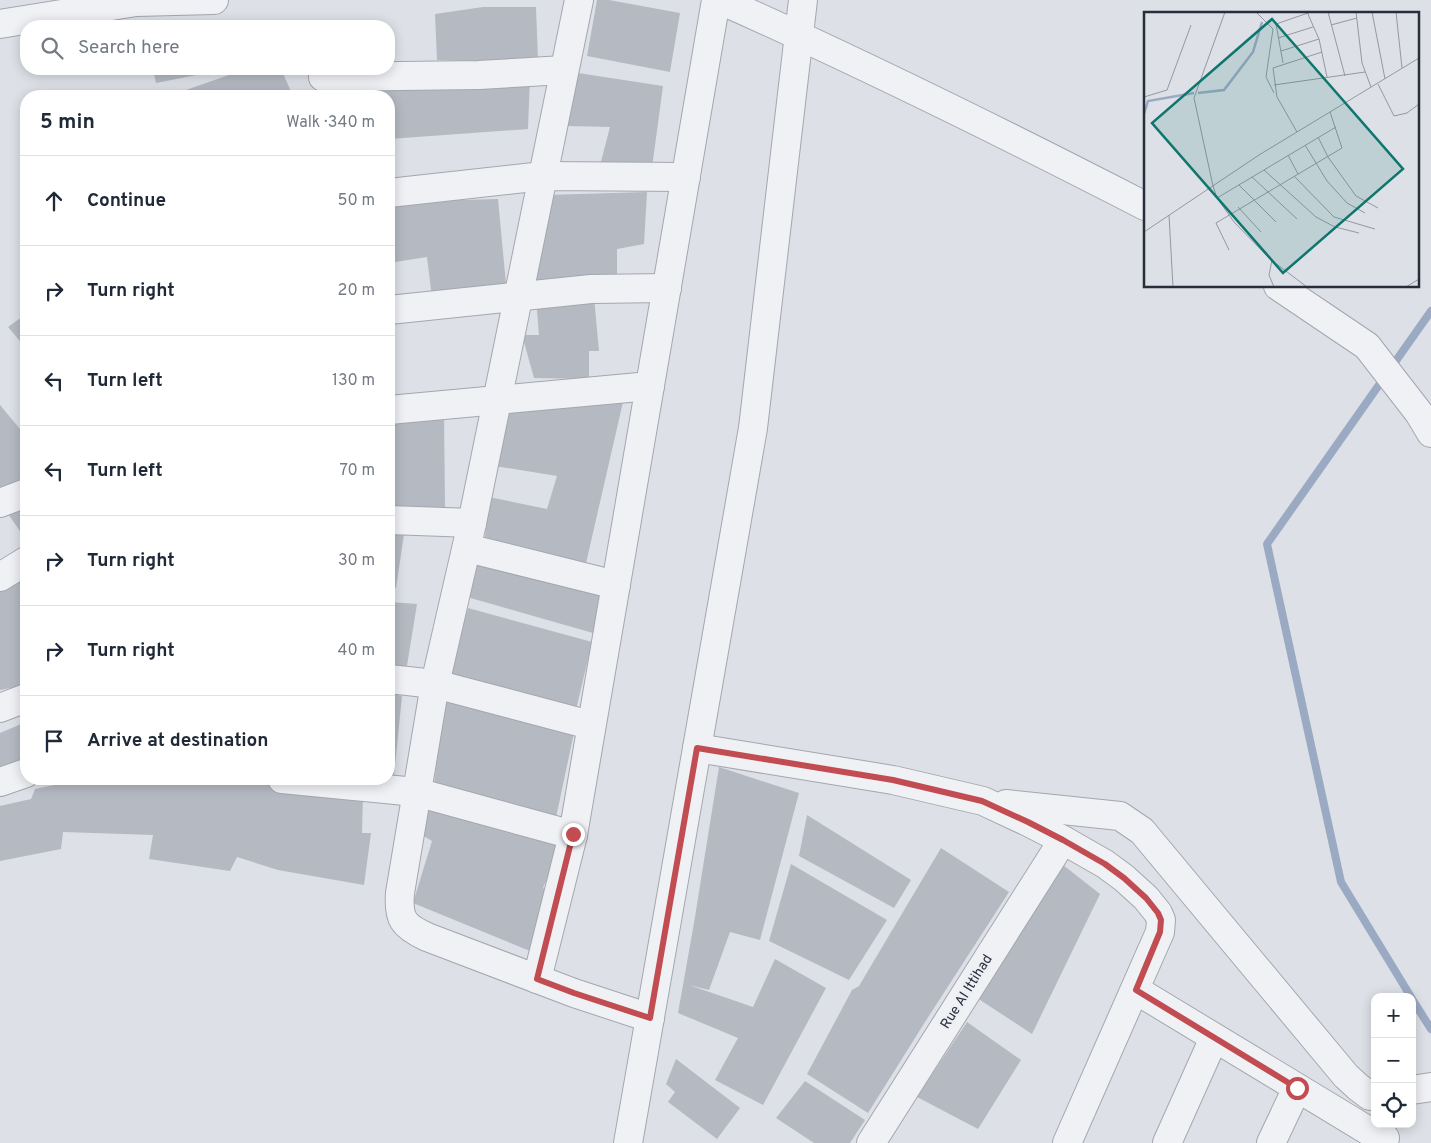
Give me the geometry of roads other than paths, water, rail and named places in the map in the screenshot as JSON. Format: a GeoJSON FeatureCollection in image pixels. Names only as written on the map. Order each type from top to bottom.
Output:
{"type":"FeatureCollection","features":[{"type":"Feature","properties":{"kind":"street"},"geometry":{"type":"LineString","coordinates":[[21,20],[118,2],[214,0]]}},
{"type":"Feature","properties":{"kind":"street"},"geometry":{"type":"LineString","coordinates":[[579,0],[469,535],[435,684],[416,792],[399,908],[404,922],[413,931],[574,993],[650,1018]]}},
{"type":"Feature","properties":{"kind":"street"},"geometry":{"type":"LineString","coordinates":[[537,979],[573,834],[590,725],[718,0],[799,35],[1144,205]]}},
{"type":"Feature","properties":{"kind":"street"},"geometry":{"type":"LineString","coordinates":[[628,1143],[753,428],[803,0]]}},
{"type":"Feature","properties":{"kind":"street"},"geometry":{"type":"LineString","coordinates":[[0,24],[20,20]]}},
{"type":"Feature","properties":{"kind":"street"},"geometry":{"type":"LineString","coordinates":[[323,77],[432,76],[564,70]]}},
{"type":"Feature","properties":{"kind":"street"},"geometry":{"type":"LineString","coordinates":[[395,193],[543,176],[686,177]]}},
{"type":"Feature","properties":{"kind":"street"},"geometry":{"type":"LineString","coordinates":[[395,309],[591,289],[667,288]]}},
{"type":"Feature","properties":{"kind":"street"},"geometry":{"type":"LineString","coordinates":[[1281,288],[1367,346],[1425,423]]}},
{"type":"Feature","properties":{"kind":"street"},"geometry":{"type":"LineString","coordinates":[[395,409],[650,386]]}},
{"type":"Feature","properties":{"kind":"street"},"geometry":{"type":"LineString","coordinates":[[0,504],[20,496]]}},
{"type":"Feature","properties":{"kind":"street"},"geometry":{"type":"LineString","coordinates":[[395,521],[469,535],[616,585]]}},
{"type":"Feature","properties":{"kind":"street"},"geometry":{"type":"LineString","coordinates":[[0,577],[20,565]]}},
{"type":"Feature","properties":{"kind":"street"},"geometry":{"type":"LineString","coordinates":[[395,680],[435,684],[590,725]]}},
{"type":"Feature","properties":{"kind":"street"},"geometry":{"type":"LineString","coordinates":[[0,708],[20,700]]}},
{"type":"Feature","properties":{"kind":"street"},"geometry":{"type":"LineString","coordinates":[[697,748],[893,780],[982,801],[1120,816],[1142,831],[1346,1076],[1371,1098]]}},
{"type":"Feature","properties":{"kind":"street"},"geometry":{"type":"LineString","coordinates":[[0,782],[20,775]]}},
{"type":"Feature","properties":{"kind":"street"},"geometry":{"type":"LineString","coordinates":[[344,785],[416,792],[573,834]]}},
{"type":"Feature","properties":{"kind":"street"},"geometry":{"type":"LineString","coordinates":[[982,801],[1028,822],[1105,864],[1146,898],[1161,920],[1160,932],[1136,990],[1067,1143]]}},
{"type":"Feature","properties":{"kind":"street","name":"Rue Al Ittihad"},"geometry":{"type":"LineString","coordinates":[[871,1143],[1063,840]]}},
{"type":"Feature","properties":{"kind":"street"},"geometry":{"type":"LineString","coordinates":[[1136,990],[1372,1134],[1385,1137]]}},
{"type":"Feature","properties":{"kind":"street"},"geometry":{"type":"LineString","coordinates":[[1167,1143],[1214,1038]]}},
{"type":"Feature","properties":{"kind":"street"},"geometry":{"type":"LineString","coordinates":[[1416,1089],[1431,1087]]}},
{"type":"Feature","properties":{"kind":"street"},"geometry":{"type":"LineString","coordinates":[[1271,1143],[1297,1088]]}},
{"type":"Feature","properties":{"kind":"waterway"},"geometry":{"type":"LineString","coordinates":[[1409,993],[1341,882],[1267,544],[1431,311]]}},
{"type":"Feature","properties":{"kind":"waterway"},"geometry":{"type":"LineString","coordinates":[[1416,1005],[1431,1029]]}}]}
